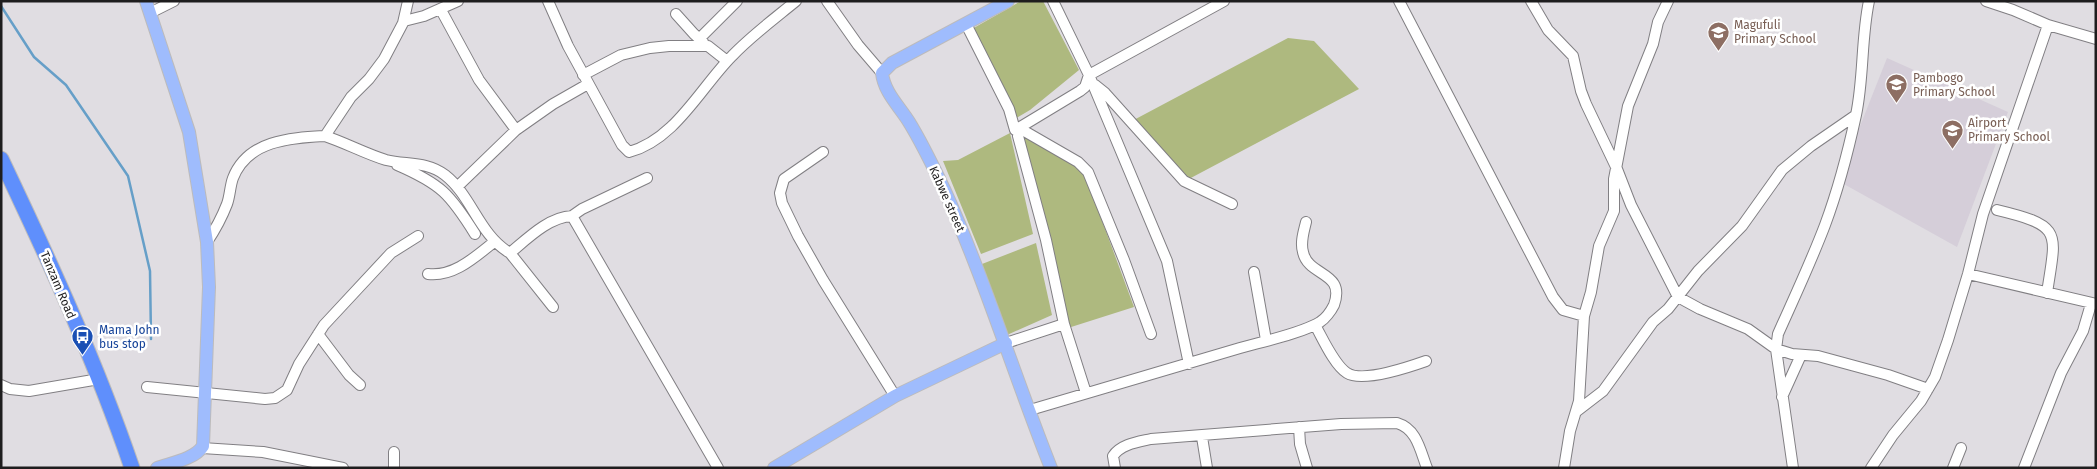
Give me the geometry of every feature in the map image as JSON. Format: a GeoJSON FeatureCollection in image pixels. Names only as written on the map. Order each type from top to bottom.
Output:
{"type":"FeatureCollection","features":[{"type":"Feature","properties":{"kind":"highway","name":"Tanzam Road"},"geometry":{"type":"LineString","coordinates":[[1,159],[38,238],[99,379],[132,468]]}},
{"type":"Feature","properties":{"kind":"main road"},"geometry":{"type":"LineString","coordinates":[[882,72],[892,63],[1008,1]]}},
{"type":"Feature","properties":{"kind":"main road"},"geometry":{"type":"LineString","coordinates":[[148,7],[189,132],[208,242],[209,287],[206,392],[202,448],[190,456],[157,468]]}},
{"type":"Feature","properties":{"kind":"main road","name":"Kabwe street"},"geometry":{"type":"LineString","coordinates":[[882,72],[886,88],[908,120],[943,187],[1006,342],[1051,468]]}},
{"type":"Feature","properties":{"kind":"main road"},"geometry":{"type":"LineString","coordinates":[[774,468],[928,378],[1006,342]]}},
{"type":"Feature","properties":{"kind":"street"},"geometry":{"type":"LineString","coordinates":[[148,7],[174,1]]}},
{"type":"Feature","properties":{"kind":"street"},"geometry":{"type":"LineString","coordinates":[[326,136],[351,96],[369,79],[384,59],[404,21],[408,1]]}},
{"type":"Feature","properties":{"kind":"street"},"geometry":{"type":"LineString","coordinates":[[404,21],[441,10],[458,1]]}},
{"type":"Feature","properties":{"kind":"street"},"geometry":{"type":"LineString","coordinates":[[548,1],[586,80],[622,145],[629,152],[647,144],[677,122],[727,61],[751,38],[796,1]]}},
{"type":"Feature","properties":{"kind":"street"},"geometry":{"type":"LineString","coordinates":[[698,39],[737,1]]}},
{"type":"Feature","properties":{"kind":"street"},"geometry":{"type":"LineString","coordinates":[[827,1],[858,45],[882,72]]}},
{"type":"Feature","properties":{"kind":"street"},"geometry":{"type":"LineString","coordinates":[[1053,1],[1094,85],[1167,261],[1189,364]]}},
{"type":"Feature","properties":{"kind":"street"},"geometry":{"type":"LineString","coordinates":[[1017,129],[1080,91],[1085,87],[1089,75],[1224,1]]}},
{"type":"Feature","properties":{"kind":"street"},"geometry":{"type":"LineString","coordinates":[[1399,1],[1553,297],[1564,310],[1584,316]]}},
{"type":"Feature","properties":{"kind":"street"},"geometry":{"type":"LineString","coordinates":[[1531,1],[1548,30],[1573,56],[1581,91],[1632,205],[1678,297],[1700,309],[1748,329],[1776,349],[1801,355],[1818,356],[1928,389]]}},
{"type":"Feature","properties":{"kind":"street"},"geometry":{"type":"LineString","coordinates":[[1564,468],[1570,431],[1577,411],[1583,364],[1584,316],[1591,292],[1599,246],[1614,211],[1614,188],[1628,106],[1653,44],[1658,22],[1668,1]]}},
{"type":"Feature","properties":{"kind":"street"},"geometry":{"type":"LineString","coordinates":[[1793,468],[1776,349],[1778,334],[1828,216],[1839,180],[1856,115],[1868,1]]}},
{"type":"Feature","properties":{"kind":"street"},"geometry":{"type":"LineString","coordinates":[[1986,1],[2016,5],[2048,25],[2096,38]]}},
{"type":"Feature","properties":{"kind":"street"},"geometry":{"type":"LineString","coordinates":[[441,10],[479,80],[516,130]]}},
{"type":"Feature","properties":{"kind":"street"},"geometry":{"type":"LineString","coordinates":[[676,14],[698,39],[727,61]]}},
{"type":"Feature","properties":{"kind":"street"},"geometry":{"type":"LineString","coordinates":[[966,24],[1009,109],[1017,129],[1046,240],[1064,324],[1086,393]]}},
{"type":"Feature","properties":{"kind":"street"},"geometry":{"type":"LineString","coordinates":[[1871,468],[1928,389],[1948,340],[1968,274],[1983,214],[2048,25]]}},
{"type":"Feature","properties":{"kind":"street"},"geometry":{"type":"LineString","coordinates":[[457,187],[516,130],[621,56],[650,48],[683,45],[708,46]]}},
{"type":"Feature","properties":{"kind":"street"},"geometry":{"type":"LineString","coordinates":[[1094,85],[1105,93],[1184,181],[1232,204]]}},
{"type":"Feature","properties":{"kind":"street"},"geometry":{"type":"LineString","coordinates":[[1577,411],[1603,391],[1653,322],[1678,297],[1686,284],[1742,226],[1782,170],[1800,154],[1856,115]]}},
{"type":"Feature","properties":{"kind":"street"},"geometry":{"type":"LineString","coordinates":[[1017,129],[1078,162],[1088,172],[1124,260],[1151,334]]}},
{"type":"Feature","properties":{"kind":"street"},"geometry":{"type":"LineString","coordinates":[[208,242],[228,202],[235,175],[250,154],[258,148],[272,143],[326,136],[388,160],[434,182],[455,204],[475,234]]}},
{"type":"Feature","properties":{"kind":"street"},"geometry":{"type":"LineString","coordinates":[[823,152],[784,179],[780,193],[782,204],[806,251],[895,396]]}},
{"type":"Feature","properties":{"kind":"street"},"geometry":{"type":"LineString","coordinates":[[388,160],[421,164],[434,168],[444,174],[457,187],[494,242],[510,253],[553,307]]}},
{"type":"Feature","properties":{"kind":"street"},"geometry":{"type":"LineString","coordinates":[[510,253],[548,224],[560,218],[572,216],[582,209],[647,178]]}},
{"type":"Feature","properties":{"kind":"street"},"geometry":{"type":"LineString","coordinates":[[1997,210],[2036,221],[2049,231],[2054,244],[2047,293]]}},
{"type":"Feature","properties":{"kind":"street"},"geometry":{"type":"LineString","coordinates":[[572,216],[718,468]]}},
{"type":"Feature","properties":{"kind":"street"},"geometry":{"type":"LineString","coordinates":[[1030,410],[1266,340],[1315,324],[1324,318],[1333,307],[1336,292],[1333,282],[1326,275],[1310,266],[1302,251],[1306,222]]}},
{"type":"Feature","properties":{"kind":"street"},"geometry":{"type":"LineString","coordinates":[[147,387],[265,399],[279,397],[288,390],[299,364],[318,334],[391,253],[418,236]]}},
{"type":"Feature","properties":{"kind":"street"},"geometry":{"type":"LineString","coordinates":[[428,274],[437,275],[448,272],[473,258],[494,242]]}},
{"type":"Feature","properties":{"kind":"street"},"geometry":{"type":"LineString","coordinates":[[1254,272],[1266,340]]}},
{"type":"Feature","properties":{"kind":"street"},"geometry":{"type":"LineString","coordinates":[[1968,274],[2094,304],[2083,331],[2061,373],[2024,468]]}},
{"type":"Feature","properties":{"kind":"street"},"geometry":{"type":"LineString","coordinates":[[1006,342],[1064,324]]}},
{"type":"Feature","properties":{"kind":"street"},"geometry":{"type":"LineString","coordinates":[[1315,324],[1337,362],[1349,374],[1359,376],[1390,372],[1426,361]]}},
{"type":"Feature","properties":{"kind":"street"},"geometry":{"type":"LineString","coordinates":[[318,334],[349,375],[360,385]]}},
{"type":"Feature","properties":{"kind":"street"},"geometry":{"type":"LineString","coordinates":[[1782,398],[1801,355]]}},
{"type":"Feature","properties":{"kind":"street"},"geometry":{"type":"LineString","coordinates":[[1,385],[10,389],[29,391],[99,379]]}},
{"type":"Feature","properties":{"kind":"street"},"geometry":{"type":"LineString","coordinates":[[1115,468],[1113,456],[1122,447],[1151,439],[1202,437],[1299,427],[1388,423],[1406,426],[1412,431],[1427,468]]}},
{"type":"Feature","properties":{"kind":"street"},"geometry":{"type":"LineString","coordinates":[[1299,427],[1300,444],[1307,468]]}},
{"type":"Feature","properties":{"kind":"street"},"geometry":{"type":"LineString","coordinates":[[1202,437],[1207,468]]}},
{"type":"Feature","properties":{"kind":"street"},"geometry":{"type":"LineString","coordinates":[[202,448],[263,452],[343,468]]}},
{"type":"Feature","properties":{"kind":"street"},"geometry":{"type":"LineString","coordinates":[[1953,468],[1961,448]]}},
{"type":"Feature","properties":{"kind":"street"},"geometry":{"type":"LineString","coordinates":[[394,452],[394,468]]}},
{"type":"Feature","properties":{"kind":"shaded area"},"geometry":{"type":"Polygon","coordinates":[[[1887,58],[2008,112],[1957,247],[1842,183],[1849,154],[1887,58]]]}},
{"type":"Feature","properties":{"kind":"green space"},"geometry":{"type":"Polygon","coordinates":[[[1021,1],[1043,1],[1079,70],[1030,110],[1013,120],[965,33],[1021,1]]]}},
{"type":"Feature","properties":{"kind":"green space"},"geometry":{"type":"Polygon","coordinates":[[[1288,38],[1314,41],[1359,89],[1187,180],[1130,122],[1288,38]]]}},
{"type":"Feature","properties":{"kind":"green space"},"geometry":{"type":"Polygon","coordinates":[[[1010,133],[1033,234],[981,254],[943,161],[958,160],[1010,133]]]}},
{"type":"Feature","properties":{"kind":"green space"},"geometry":{"type":"Polygon","coordinates":[[[1022,133],[1081,164],[1134,307],[1068,328],[1022,133]]]}},
{"type":"Feature","properties":{"kind":"green space"},"geometry":{"type":"Polygon","coordinates":[[[1036,243],[1052,315],[1007,335],[982,264],[1036,243]]]}},
{"type":"Feature","properties":{"kind":"waterway"},"geometry":{"type":"LineString","coordinates":[[1,6],[34,57],[66,85],[128,176],[150,271],[151,339]]}},
{"type":"Feature","properties":{"kind":"place","name":"Magufuli Primary School"},"geometry":{"type":"Point","coordinates":[1718,51]}},
{"type":"Feature","properties":{"kind":"place","name":"Pambogo Primary School"},"geometry":{"type":"Point","coordinates":[1897,104]}},
{"type":"Feature","properties":{"kind":"place","name":"Airport Primary School"},"geometry":{"type":"Point","coordinates":[1952,149]}},
{"type":"Feature","properties":{"kind":"place","name":"Mama John bus stop"},"geometry":{"type":"Point","coordinates":[83,356]}}]}
